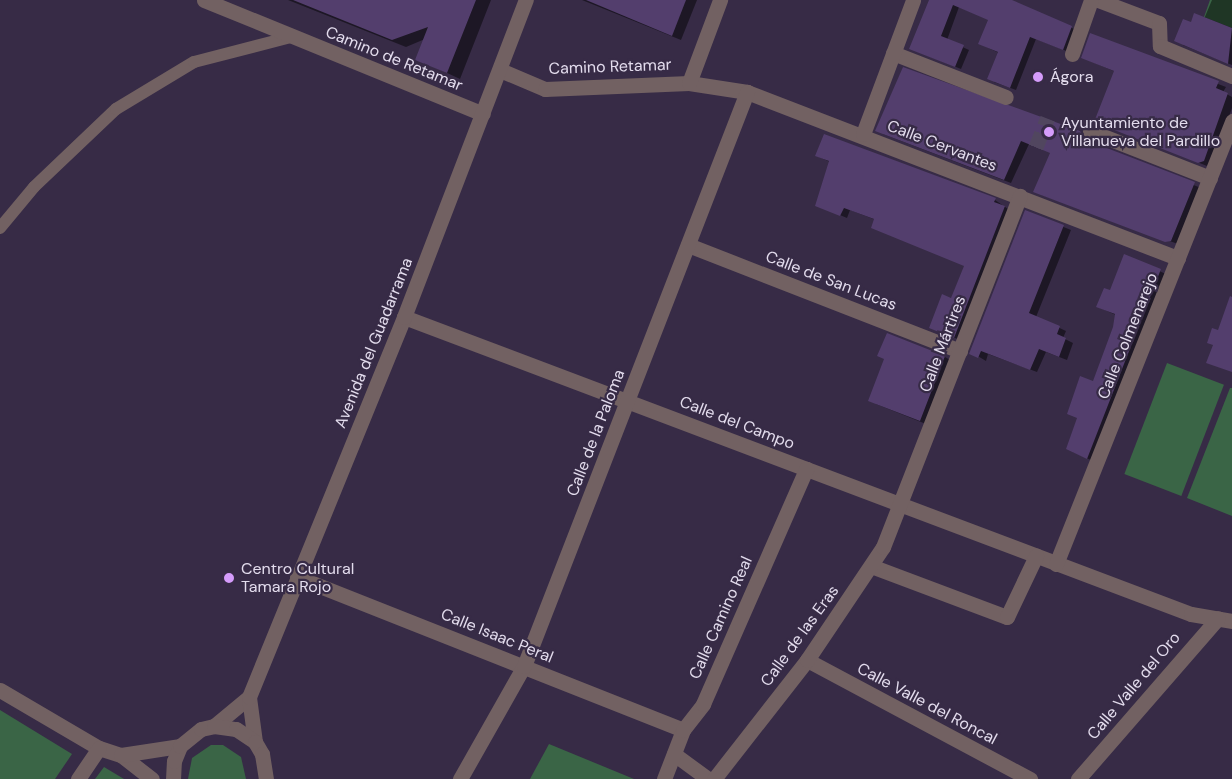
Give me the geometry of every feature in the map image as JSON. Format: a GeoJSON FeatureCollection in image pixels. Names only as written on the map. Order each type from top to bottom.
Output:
{"type":"FeatureCollection","features":[{"type":"Feature","properties":{"kind":"street","name":"Camino de Retamar"},"geometry":{"type":"LineString","coordinates":[[204,0],[483,114]]}},
{"type":"Feature","properties":{"kind":"street","name":"Avenida del Guadarrama"},"geometry":{"type":"LineString","coordinates":[[180,746],[195,733],[214,726],[249,697],[404,317],[526,0]]}},
{"type":"Feature","properties":{"kind":"street"},"geometry":{"type":"LineString","coordinates":[[689,83],[720,0]]}},
{"type":"Feature","properties":{"kind":"street"},"geometry":{"type":"LineString","coordinates":[[863,134],[914,0]]}},
{"type":"Feature","properties":{"kind":"street"},"geometry":{"type":"LineString","coordinates":[[1072,54],[1091,0]]}},
{"type":"Feature","properties":{"kind":"street"},"geometry":{"type":"LineString","coordinates":[[1098,0],[1159,23],[1160,46],[1232,76]]}},
{"type":"Feature","properties":{"kind":"street"},"geometry":{"type":"LineString","coordinates":[[893,53],[1006,97]]}},
{"type":"Feature","properties":{"kind":"street","name":"Camino Retamar"},"geometry":{"type":"LineString","coordinates":[[500,70],[545,89],[689,83]]}},
{"type":"Feature","properties":{"kind":"street","name":"Calle Cervantes"},"geometry":{"type":"LineString","coordinates":[[689,83],[747,92],[863,134],[1178,258]]}},
{"type":"Feature","properties":{"kind":"street","name":"Calle de la Paloma"},"geometry":{"type":"LineString","coordinates":[[460,779],[524,666],[747,92]]}},
{"type":"Feature","properties":{"kind":"street","name":"Calle Colmenarejo"},"geometry":{"type":"LineString","coordinates":[[1056,564],[1232,121]]}},
{"type":"Feature","properties":{"kind":"street"},"geometry":{"type":"LineString","coordinates":[[1090,131],[1210,178]]}},
{"type":"Feature","properties":{"kind":"street","name":"Calle Mártires"},"geometry":{"type":"LineString","coordinates":[[900,504],[1020,196]]}},
{"type":"Feature","properties":{"kind":"street","name":"Calle de San Lucas"},"geometry":{"type":"LineString","coordinates":[[688,244],[960,351]]}},
{"type":"Feature","properties":{"kind":"street","name":"Calle del Campo"},"geometry":{"type":"LineString","coordinates":[[404,317],[1191,614],[1225,620]]}},
{"type":"Feature","properties":{"kind":"street","name":"Calle Camino Real"},"geometry":{"type":"LineString","coordinates":[[663,779],[683,730],[703,704],[806,469]]}},
{"type":"Feature","properties":{"kind":"street","name":"Calle de las Eras"},"geometry":{"type":"LineString","coordinates":[[714,779],[807,660],[871,566],[900,504]]}},
{"type":"Feature","properties":{"kind":"street"},"geometry":{"type":"LineString","coordinates":[[871,566],[1007,617],[1036,556]]}},
{"type":"Feature","properties":{"kind":"street","name":"Calle Isaac Peral"},"geometry":{"type":"LineString","coordinates":[[297,577],[683,730]]}},
{"type":"Feature","properties":{"kind":"street","name":"Calle Valle del Oro"},"geometry":{"type":"LineString","coordinates":[[1078,779],[1225,620]]}},
{"type":"Feature","properties":{"kind":"street","name":"Calle Valle del Roncal"},"geometry":{"type":"LineString","coordinates":[[807,660],[1030,779]]}},
{"type":"Feature","properties":{"kind":"street"},"geometry":{"type":"LineString","coordinates":[[0,690],[99,748],[121,755],[152,779]]}},
{"type":"Feature","properties":{"kind":"street","name":"Avenida del Guadarrama"},"geometry":{"type":"LineString","coordinates":[[249,697],[255,742],[262,754],[266,779]]}},
{"type":"Feature","properties":{"kind":"street"},"geometry":{"type":"LineString","coordinates":[[214,726],[236,729],[255,742]]}},
{"type":"Feature","properties":{"kind":"street"},"geometry":{"type":"LineString","coordinates":[[121,755],[180,746]]}},
{"type":"Feature","properties":{"kind":"street"},"geometry":{"type":"LineString","coordinates":[[173,779],[174,760],[180,746]]}},
{"type":"Feature","properties":{"kind":"street"},"geometry":{"type":"LineString","coordinates":[[78,779],[99,748]]}},
{"type":"Feature","properties":{"kind":"street"},"geometry":{"type":"LineString","coordinates":[[674,754],[708,779]]}},
{"type":"Feature","properties":{"kind":"lane"},"geometry":{"type":"LineString","coordinates":[[0,228],[34,187],[116,109],[194,62],[291,37]]}},
{"type":"Feature","properties":{"kind":"green space"},"geometry":{"type":"Polygon","coordinates":[[[1210,0],[1232,0],[1232,28],[1204,17],[1210,0]]]}},
{"type":"Feature","properties":{"kind":"green space"},"geometry":{"type":"Polygon","coordinates":[[[1167,363],[1224,385],[1181,496],[1124,474],[1167,363]]]}},
{"type":"Feature","properties":{"kind":"green space"},"geometry":{"type":"Polygon","coordinates":[[[1230,388],[1232,388],[1232,516],[1187,498],[1230,388]]]}},
{"type":"Feature","properties":{"kind":"green space"},"geometry":{"type":"Polygon","coordinates":[[[0,710],[72,754],[55,779],[0,779],[0,710]]]}},
{"type":"Feature","properties":{"kind":"green space"},"geometry":{"type":"Polygon","coordinates":[[[549,744],[634,779],[530,779],[549,744]]]}},
{"type":"Feature","properties":{"kind":"green space"},"geometry":{"type":"Polygon","coordinates":[[[211,745],[223,745],[241,757],[246,779],[188,779],[192,758],[211,745]]]}},
{"type":"Feature","properties":{"kind":"green space"},"geometry":{"type":"Polygon","coordinates":[[[104,767],[124,779],[95,779],[104,767]]]}},
{"type":"Feature","properties":{"kind":"building"},"geometry":{"type":"Polygon","coordinates":[[[293,0],[476,0],[447,73],[415,60],[428,27],[392,40],[293,0]]]}},
{"type":"Feature","properties":{"kind":"building"},"geometry":{"type":"Polygon","coordinates":[[[586,0],[686,0],[672,36],[586,0]]]}},
{"type":"Feature","properties":{"kind":"building"},"geometry":{"type":"Polygon","coordinates":[[[929,0],[1012,0],[1072,26],[1063,50],[1030,37],[1010,88],[987,79],[998,52],[978,44],[988,20],[953,5],[941,36],[964,45],[955,67],[909,49],[929,0]]]}},
{"type":"Feature","properties":{"kind":"building"},"geometry":{"type":"Polygon","coordinates":[[[1194,13],[1232,28],[1228,64],[1174,41],[1183,19],[1191,22],[1194,13]]]}},
{"type":"Feature","properties":{"kind":"building"},"geometry":{"type":"Polygon","coordinates":[[[1090,33],[1219,81],[1216,88],[1228,93],[1204,161],[1198,163],[1094,122],[1114,71],[1081,58],[1090,33]]]}},
{"type":"Feature","properties":{"kind":"building"},"geometry":{"type":"Polygon","coordinates":[[[903,67],[1080,131],[1086,140],[1195,182],[1171,241],[1165,242],[1033,192],[1050,153],[1021,141],[1004,180],[875,131],[903,67]]]}},
{"type":"Feature","properties":{"kind":"building"},"geometry":{"type":"Polygon","coordinates":[[[824,134],[996,198],[994,202],[1005,206],[954,338],[929,328],[942,294],[951,298],[964,266],[871,228],[874,219],[844,208],[840,216],[815,206],[829,161],[815,156],[824,134]]]}},
{"type":"Feature","properties":{"kind":"building"},"geometry":{"type":"Polygon","coordinates":[[[1025,210],[1064,225],[1029,313],[1060,326],[1057,334],[1066,338],[1059,357],[1039,349],[1030,370],[981,351],[978,358],[969,354],[1025,210]]]}},
{"type":"Feature","properties":{"kind":"building"},"geometry":{"type":"Polygon","coordinates":[[[1124,254],[1161,269],[1087,459],[1066,449],[1077,418],[1067,414],[1080,376],[1093,381],[1113,327],[1115,314],[1096,307],[1104,288],[1110,290],[1124,254]]]}},
{"type":"Feature","properties":{"kind":"building"},"geometry":{"type":"Polygon","coordinates":[[[1230,296],[1232,297],[1232,372],[1206,363],[1213,345],[1207,343],[1212,328],[1218,330],[1230,296]]]}},
{"type":"Feature","properties":{"kind":"building"},"geometry":{"type":"Polygon","coordinates":[[[887,333],[945,356],[920,421],[868,401],[884,359],[877,356],[887,333]]]}},
{"type":"Feature","properties":{"kind":"tunnel"},"geometry":{"type":"LineString","coordinates":[[1036,147],[1048,118]]}},
{"type":"Feature","properties":{"kind":"place","name":"Ágora"},"geometry":{"type":"Point","coordinates":[1038,77]}},
{"type":"Feature","properties":{"kind":"place","name":"Ayuntamiento de Villanueva del Pardillo"},"geometry":{"type":"Point","coordinates":[1049,132]}},
{"type":"Feature","properties":{"kind":"place","name":"Centro Cultural Tamara Rojo"},"geometry":{"type":"Point","coordinates":[229,578]}}]}
